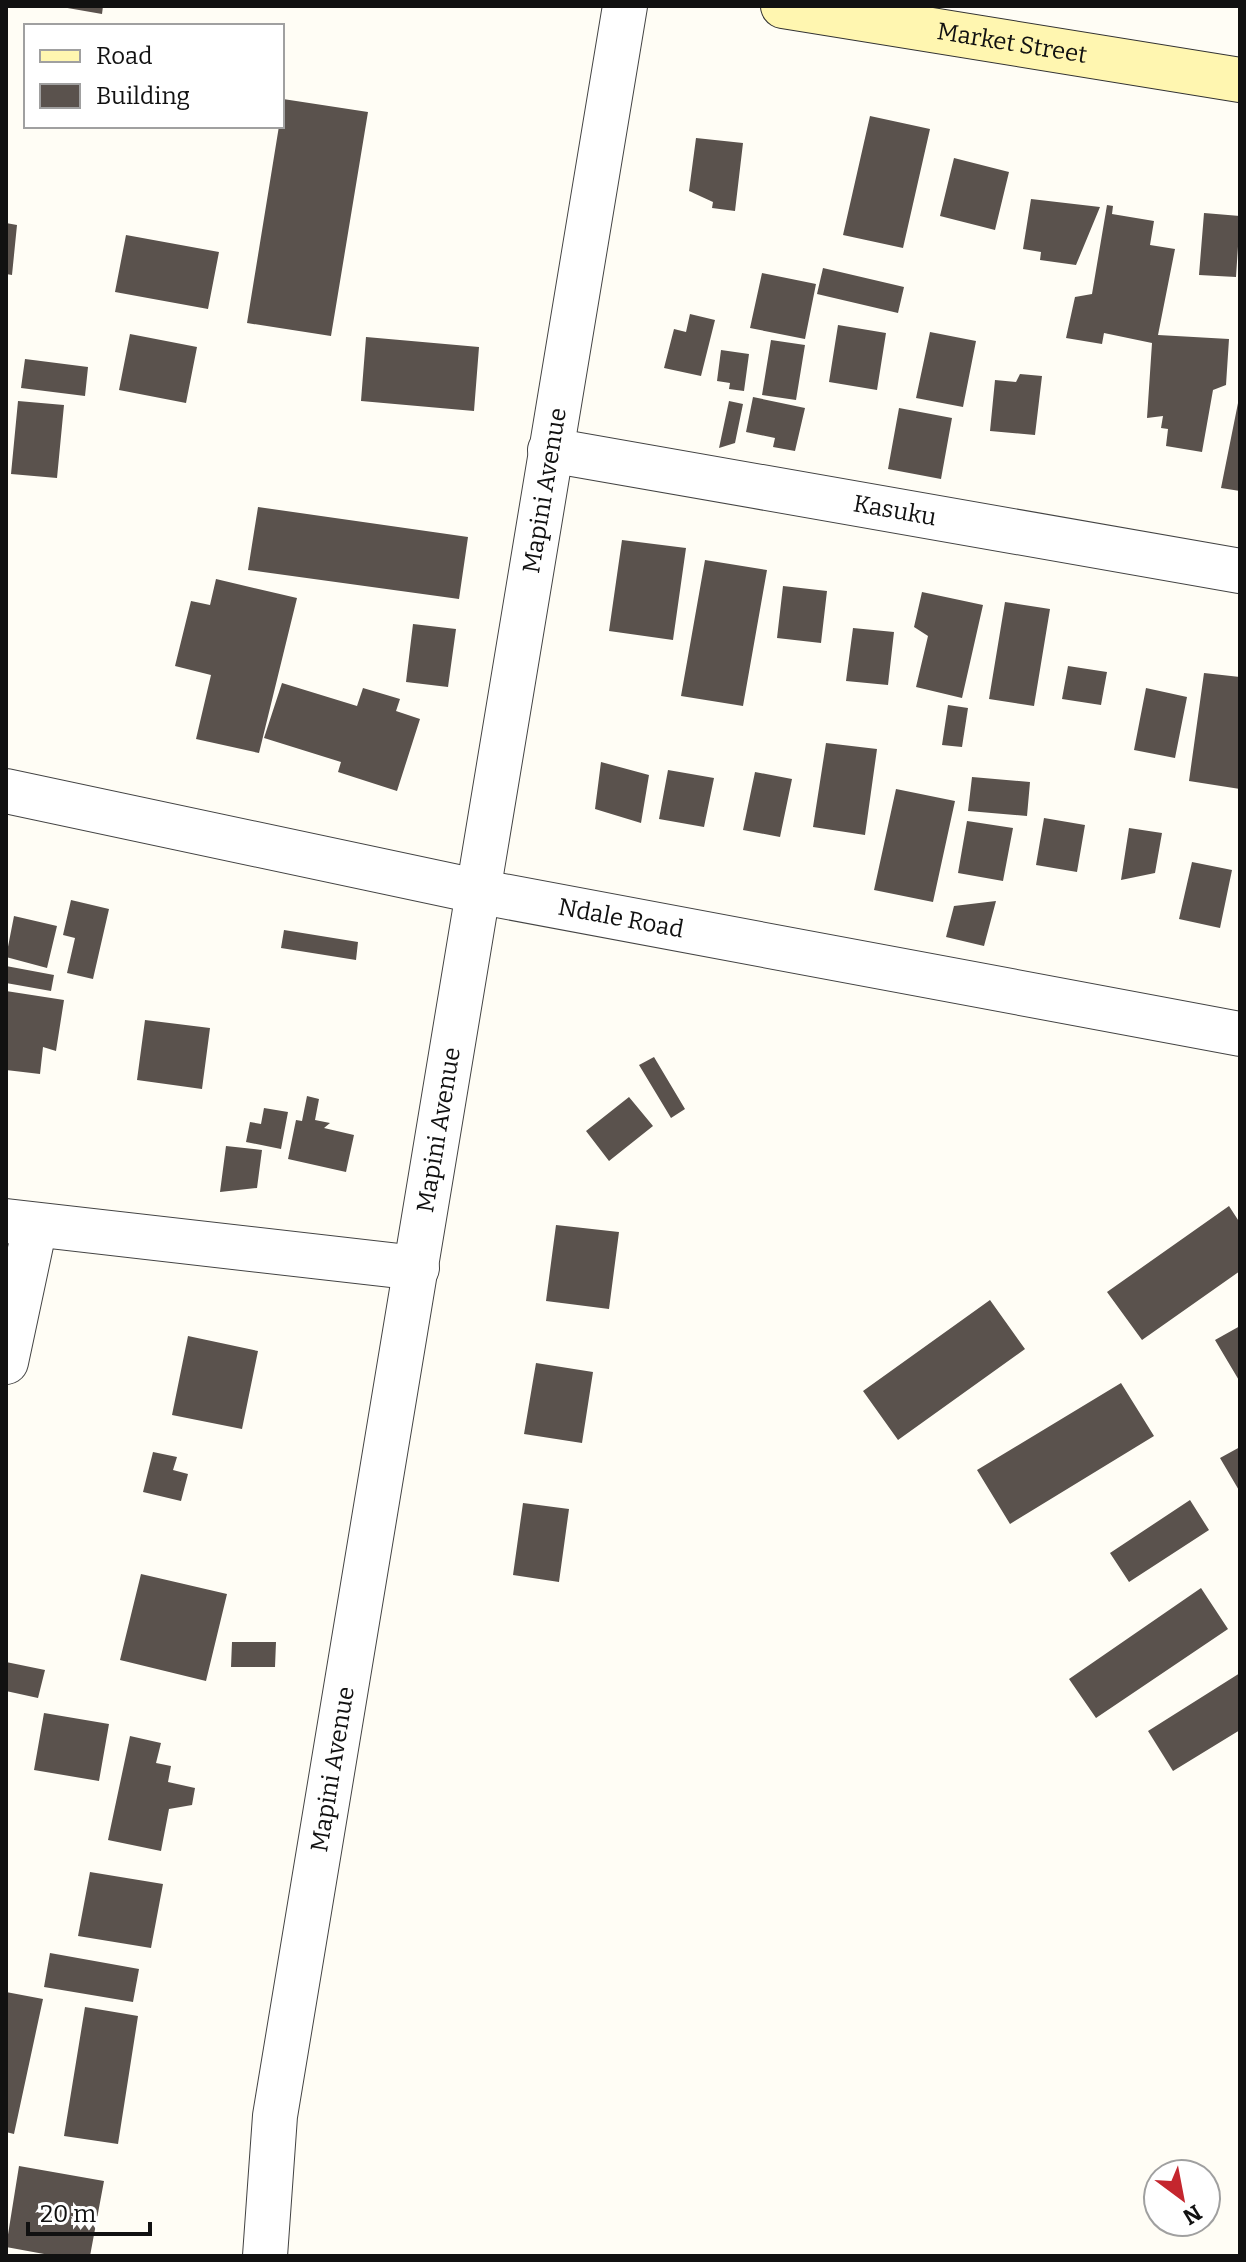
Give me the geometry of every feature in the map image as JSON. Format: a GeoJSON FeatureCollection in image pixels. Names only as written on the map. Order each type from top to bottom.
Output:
{"type":"FeatureCollection","features":[{"type":"Feature","properties":{"kind":"street","name":"Mapini Avenue"},"geometry":{"type":"LineString","coordinates":[[265,2256],[275,2116],[625,6]]}},
{"type":"Feature","properties":{"kind":"street","name":"Market Street"},"geometry":{"type":"LineString","coordinates":[[783,6],[1240,80]]}},
{"type":"Feature","properties":{"kind":"street","name":"Kasuku"},"geometry":{"type":"LineString","coordinates":[[550,450],[1240,571]]}},
{"type":"Feature","properties":{"kind":"street","name":"Ndale Road"},"geometry":{"type":"LineString","coordinates":[[6,791],[476,891],[1240,1034]]}},
{"type":"Feature","properties":{"kind":"street"},"geometry":{"type":"LineString","coordinates":[[6,1362],[20,1224],[417,1268]]}},
{"type":"Feature","properties":{"kind":"building"},"geometry":{"type":"Polygon","coordinates":[[[56,6],[103,6],[102,14],[56,6]]]}},
{"type":"Feature","properties":{"kind":"building"},"geometry":{"type":"Polygon","coordinates":[[[284,99],[368,112],[331,336],[247,323],[279,128],[284,128],[284,99]]]}},
{"type":"Feature","properties":{"kind":"building"},"geometry":{"type":"Polygon","coordinates":[[[870,116],[930,129],[903,248],[843,235],[870,116]]]}},
{"type":"Feature","properties":{"kind":"building"},"geometry":{"type":"Polygon","coordinates":[[[696,138],[743,143],[735,211],[712,208],[713,202],[689,191],[696,138]]]}},
{"type":"Feature","properties":{"kind":"building"},"geometry":{"type":"Polygon","coordinates":[[[954,158],[1009,172],[995,230],[940,216],[954,158]]]}},
{"type":"Feature","properties":{"kind":"building"},"geometry":{"type":"Polygon","coordinates":[[[1031,199],[1100,207],[1076,265],[1040,260],[1041,252],[1023,249],[1031,199]]]}},
{"type":"Feature","properties":{"kind":"building"},"geometry":{"type":"Polygon","coordinates":[[[1107,205],[1113,206],[1112,214],[1154,221],[1150,245],[1175,249],[1158,335],[1229,339],[1226,385],[1213,390],[1202,452],[1166,446],[1168,429],[1161,428],[1163,416],[1147,418],[1152,343],[1104,333],[1102,344],[1066,338],[1075,297],[1092,294],[1107,205]]]}},
{"type":"Feature","properties":{"kind":"building"},"geometry":{"type":"Polygon","coordinates":[[[1204,213],[1240,216],[1236,277],[1199,275],[1204,213]]]}},
{"type":"Feature","properties":{"kind":"building"},"geometry":{"type":"Polygon","coordinates":[[[6,223],[17,225],[12,275],[6,274],[6,223]]]}},
{"type":"Feature","properties":{"kind":"building"},"geometry":{"type":"Polygon","coordinates":[[[126,235],[219,252],[208,309],[115,292],[126,235]]]}},
{"type":"Feature","properties":{"kind":"building"},"geometry":{"type":"Polygon","coordinates":[[[823,268],[904,287],[898,313],[817,294],[823,268]]]}},
{"type":"Feature","properties":{"kind":"building"},"geometry":{"type":"Polygon","coordinates":[[[762,273],[816,284],[805,339],[750,328],[762,273]]]}},
{"type":"Feature","properties":{"kind":"building"},"geometry":{"type":"Polygon","coordinates":[[[690,314],[715,320],[701,376],[664,368],[674,329],[686,332],[690,314]]]}},
{"type":"Feature","properties":{"kind":"building"},"geometry":{"type":"Polygon","coordinates":[[[838,325],[886,333],[877,390],[829,382],[838,325]]]}},
{"type":"Feature","properties":{"kind":"building"},"geometry":{"type":"Polygon","coordinates":[[[930,332],[976,341],[963,407],[916,398],[930,332]]]}},
{"type":"Feature","properties":{"kind":"building"},"geometry":{"type":"Polygon","coordinates":[[[130,334],[197,347],[186,403],[119,390],[130,334]]]}},
{"type":"Feature","properties":{"kind":"building"},"geometry":{"type":"Polygon","coordinates":[[[366,337],[479,347],[474,411],[361,401],[366,337]]]}},
{"type":"Feature","properties":{"kind":"building"},"geometry":{"type":"Polygon","coordinates":[[[771,340],[805,345],[796,400],[762,395],[771,340]]]}},
{"type":"Feature","properties":{"kind":"building"},"geometry":{"type":"Polygon","coordinates":[[[721,350],[749,354],[744,391],[729,389],[730,383],[717,381],[721,350]]]}},
{"type":"Feature","properties":{"kind":"building"},"geometry":{"type":"Polygon","coordinates":[[[25,359],[88,367],[85,396],[21,388],[25,359]]]}},
{"type":"Feature","properties":{"kind":"building"},"geometry":{"type":"Polygon","coordinates":[[[1020,374],[1042,376],[1035,435],[990,431],[995,380],[1016,382],[1020,374]]]}},
{"type":"Feature","properties":{"kind":"building"},"geometry":{"type":"Polygon","coordinates":[[[753,397],[805,408],[795,451],[773,447],[775,438],[746,432],[753,397]]]}},
{"type":"Feature","properties":{"kind":"building"},"geometry":{"type":"Polygon","coordinates":[[[1240,398],[1240,491],[1221,488],[1240,398]]]}},
{"type":"Feature","properties":{"kind":"building"},"geometry":{"type":"Polygon","coordinates":[[[18,401],[64,405],[57,478],[11,474],[18,401]]]}},
{"type":"Feature","properties":{"kind":"building"},"geometry":{"type":"Polygon","coordinates":[[[729,401],[743,404],[735,443],[719,448],[729,401]]]}},
{"type":"Feature","properties":{"kind":"building"},"geometry":{"type":"Polygon","coordinates":[[[899,408],[952,418],[941,479],[888,469],[899,408]]]}},
{"type":"Feature","properties":{"kind":"building"},"geometry":{"type":"Polygon","coordinates":[[[258,507],[468,537],[459,599],[248,570],[258,507]]]}},
{"type":"Feature","properties":{"kind":"building"},"geometry":{"type":"Polygon","coordinates":[[[622,540],[686,548],[673,640],[609,631],[622,540]]]}},
{"type":"Feature","properties":{"kind":"building"},"geometry":{"type":"Polygon","coordinates":[[[705,560],[767,570],[743,706],[681,696],[705,560]]]}},
{"type":"Feature","properties":{"kind":"building"},"geometry":{"type":"Polygon","coordinates":[[[216,579],[297,598],[259,753],[196,739],[211,675],[175,666],[191,601],[210,605],[216,579]]]}},
{"type":"Feature","properties":{"kind":"building"},"geometry":{"type":"Polygon","coordinates":[[[783,586],[827,591],[821,643],[777,638],[783,586]]]}},
{"type":"Feature","properties":{"kind":"building"},"geometry":{"type":"Polygon","coordinates":[[[922,592],[983,605],[962,698],[916,687],[928,636],[914,627],[922,592]]]}},
{"type":"Feature","properties":{"kind":"building"},"geometry":{"type":"Polygon","coordinates":[[[1005,602],[1050,609],[1034,706],[989,699],[1005,602]]]}},
{"type":"Feature","properties":{"kind":"building"},"geometry":{"type":"Polygon","coordinates":[[[413,624],[456,629],[448,687],[406,682],[413,624]]]}},
{"type":"Feature","properties":{"kind":"building"},"geometry":{"type":"Polygon","coordinates":[[[853,628],[894,632],[888,685],[846,681],[853,628]]]}},
{"type":"Feature","properties":{"kind":"building"},"geometry":{"type":"Polygon","coordinates":[[[1068,666],[1107,672],[1101,705],[1062,699],[1068,666]]]}},
{"type":"Feature","properties":{"kind":"building"},"geometry":{"type":"Polygon","coordinates":[[[1204,673],[1240,677],[1240,789],[1189,781],[1204,673]]]}},
{"type":"Feature","properties":{"kind":"building"},"geometry":{"type":"Polygon","coordinates":[[[282,683],[357,706],[363,688],[400,699],[396,711],[420,719],[397,791],[338,772],[341,762],[264,738],[282,683]]]}},
{"type":"Feature","properties":{"kind":"building"},"geometry":{"type":"Polygon","coordinates":[[[1146,688],[1187,697],[1175,758],[1134,750],[1146,688]]]}},
{"type":"Feature","properties":{"kind":"building"},"geometry":{"type":"Polygon","coordinates":[[[948,705],[968,708],[962,747],[942,745],[948,705]]]}},
{"type":"Feature","properties":{"kind":"building"},"geometry":{"type":"Polygon","coordinates":[[[826,743],[877,749],[865,835],[813,827],[826,743]]]}},
{"type":"Feature","properties":{"kind":"building"},"geometry":{"type":"Polygon","coordinates":[[[601,762],[649,775],[641,823],[595,809],[601,762]]]}},
{"type":"Feature","properties":{"kind":"building"},"geometry":{"type":"Polygon","coordinates":[[[668,770],[714,778],[704,827],[659,819],[668,770]]]}},
{"type":"Feature","properties":{"kind":"building"},"geometry":{"type":"Polygon","coordinates":[[[755,772],[792,779],[780,837],[743,830],[755,772]]]}},
{"type":"Feature","properties":{"kind":"building"},"geometry":{"type":"Polygon","coordinates":[[[972,777],[1030,782],[1027,816],[968,811],[972,777]]]}},
{"type":"Feature","properties":{"kind":"building"},"geometry":{"type":"Polygon","coordinates":[[[896,789],[955,801],[933,902],[874,890],[896,789]]]}},
{"type":"Feature","properties":{"kind":"building"},"geometry":{"type":"Polygon","coordinates":[[[1044,818],[1085,825],[1077,872],[1036,865],[1044,818]]]}},
{"type":"Feature","properties":{"kind":"building"},"geometry":{"type":"Polygon","coordinates":[[[967,821],[1013,828],[1003,881],[958,873],[967,821]]]}},
{"type":"Feature","properties":{"kind":"building"},"geometry":{"type":"Polygon","coordinates":[[[1129,828],[1162,833],[1155,873],[1121,880],[1129,828]]]}},
{"type":"Feature","properties":{"kind":"building"},"geometry":{"type":"Polygon","coordinates":[[[1192,862],[1232,870],[1220,928],[1179,919],[1192,862]]]}},
{"type":"Feature","properties":{"kind":"building"},"geometry":{"type":"Polygon","coordinates":[[[71,900],[109,909],[93,979],[67,973],[75,938],[63,935],[71,900]]]}},
{"type":"Feature","properties":{"kind":"building"},"geometry":{"type":"Polygon","coordinates":[[[996,901],[984,946],[946,937],[954,906],[996,901]]]}},
{"type":"Feature","properties":{"kind":"building"},"geometry":{"type":"Polygon","coordinates":[[[14,916],[57,926],[47,968],[6,957],[14,916]]]}},
{"type":"Feature","properties":{"kind":"building"},"geometry":{"type":"Polygon","coordinates":[[[284,930],[358,942],[356,960],[281,948],[284,930]]]}},
{"type":"Feature","properties":{"kind":"building"},"geometry":{"type":"Polygon","coordinates":[[[6,966],[54,975],[51,991],[6,983],[6,966]]]}},
{"type":"Feature","properties":{"kind":"building"},"geometry":{"type":"Polygon","coordinates":[[[6,991],[64,1000],[56,1051],[43,1047],[40,1074],[6,1070],[6,991]]]}},
{"type":"Feature","properties":{"kind":"building"},"geometry":{"type":"Polygon","coordinates":[[[145,1020],[210,1028],[202,1089],[137,1080],[145,1020]]]}},
{"type":"Feature","properties":{"kind":"building"},"geometry":{"type":"Polygon","coordinates":[[[654,1057],[685,1109],[671,1118],[639,1065],[654,1057]]]}},
{"type":"Feature","properties":{"kind":"building"},"geometry":{"type":"Polygon","coordinates":[[[307,1096],[319,1099],[315,1120],[330,1123],[324,1128],[354,1135],[346,1172],[288,1159],[296,1120],[302,1121],[307,1096]]]}},
{"type":"Feature","properties":{"kind":"building"},"geometry":{"type":"Polygon","coordinates":[[[629,1097],[653,1126],[609,1161],[586,1131],[629,1097]]]}},
{"type":"Feature","properties":{"kind":"building"},"geometry":{"type":"Polygon","coordinates":[[[264,1108],[288,1112],[281,1149],[246,1142],[250,1122],[261,1124],[264,1108]]]}},
{"type":"Feature","properties":{"kind":"building"},"geometry":{"type":"Polygon","coordinates":[[[226,1146],[262,1150],[257,1188],[220,1192],[226,1146]]]}},
{"type":"Feature","properties":{"kind":"building"},"geometry":{"type":"Polygon","coordinates":[[[1229,1206],[1240,1223],[1240,1271],[1142,1340],[1107,1292],[1229,1206]]]}},
{"type":"Feature","properties":{"kind":"building"},"geometry":{"type":"Polygon","coordinates":[[[556,1225],[619,1232],[609,1309],[546,1301],[556,1225]]]}},
{"type":"Feature","properties":{"kind":"building"},"geometry":{"type":"Polygon","coordinates":[[[990,1300],[1025,1349],[898,1440],[863,1391],[990,1300]]]}},
{"type":"Feature","properties":{"kind":"building"},"geometry":{"type":"Polygon","coordinates":[[[1240,1326],[1240,1382],[1215,1340],[1240,1326]]]}},
{"type":"Feature","properties":{"kind":"building"},"geometry":{"type":"Polygon","coordinates":[[[188,1336],[258,1351],[242,1429],[172,1415],[188,1336]]]}},
{"type":"Feature","properties":{"kind":"building"},"geometry":{"type":"Polygon","coordinates":[[[536,1363],[593,1372],[582,1443],[524,1434],[536,1363]]]}},
{"type":"Feature","properties":{"kind":"building"},"geometry":{"type":"Polygon","coordinates":[[[1121,1383],[1154,1436],[1010,1524],[977,1470],[1121,1383]]]}},
{"type":"Feature","properties":{"kind":"building"},"geometry":{"type":"Polygon","coordinates":[[[1240,1447],[1240,1492],[1220,1458],[1240,1447]]]}},
{"type":"Feature","properties":{"kind":"building"},"geometry":{"type":"Polygon","coordinates":[[[153,1452],[177,1457],[173,1470],[188,1474],[181,1501],[143,1492],[153,1452]]]}},
{"type":"Feature","properties":{"kind":"building"},"geometry":{"type":"Polygon","coordinates":[[[1190,1500],[1209,1530],[1129,1582],[1110,1553],[1190,1500]]]}},
{"type":"Feature","properties":{"kind":"building"},"geometry":{"type":"Polygon","coordinates":[[[523,1503],[569,1509],[559,1582],[513,1575],[523,1503]]]}},
{"type":"Feature","properties":{"kind":"building"},"geometry":{"type":"Polygon","coordinates":[[[141,1574],[227,1594],[206,1681],[120,1660],[141,1574]]]}},
{"type":"Feature","properties":{"kind":"building"},"geometry":{"type":"Polygon","coordinates":[[[1201,1588],[1228,1629],[1096,1718],[1069,1679],[1201,1588]]]}},
{"type":"Feature","properties":{"kind":"building"},"geometry":{"type":"Polygon","coordinates":[[[232,1642],[276,1642],[275,1667],[231,1667],[232,1642]]]}},
{"type":"Feature","properties":{"kind":"building"},"geometry":{"type":"Polygon","coordinates":[[[6,1662],[45,1670],[38,1698],[6,1691],[6,1662]]]}},
{"type":"Feature","properties":{"kind":"building"},"geometry":{"type":"Polygon","coordinates":[[[1240,1673],[1240,1730],[1173,1771],[1148,1731],[1240,1673]]]}},
{"type":"Feature","properties":{"kind":"building"},"geometry":{"type":"Polygon","coordinates":[[[44,1713],[109,1724],[99,1781],[34,1770],[44,1713]]]}},
{"type":"Feature","properties":{"kind":"building"},"geometry":{"type":"Polygon","coordinates":[[[130,1736],[161,1743],[156,1763],[171,1766],[168,1782],[195,1788],[192,1805],[169,1809],[161,1851],[108,1840],[130,1736]]]}},
{"type":"Feature","properties":{"kind":"building"},"geometry":{"type":"Polygon","coordinates":[[[90,1872],[163,1884],[151,1948],[78,1936],[90,1872]]]}},
{"type":"Feature","properties":{"kind":"building"},"geometry":{"type":"Polygon","coordinates":[[[50,1953],[139,1969],[133,2002],[44,1987],[50,1953]]]}},
{"type":"Feature","properties":{"kind":"building"},"geometry":{"type":"Polygon","coordinates":[[[6,1992],[43,1999],[14,2134],[6,2132],[6,1992]]]}},
{"type":"Feature","properties":{"kind":"building"},"geometry":{"type":"Polygon","coordinates":[[[85,2007],[138,2016],[118,2144],[64,2136],[85,2007]]]}},
{"type":"Feature","properties":{"kind":"building"},"geometry":{"type":"Polygon","coordinates":[[[19,2166],[104,2181],[90,2256],[55,2256],[6,2247],[19,2166]]]}}]}
